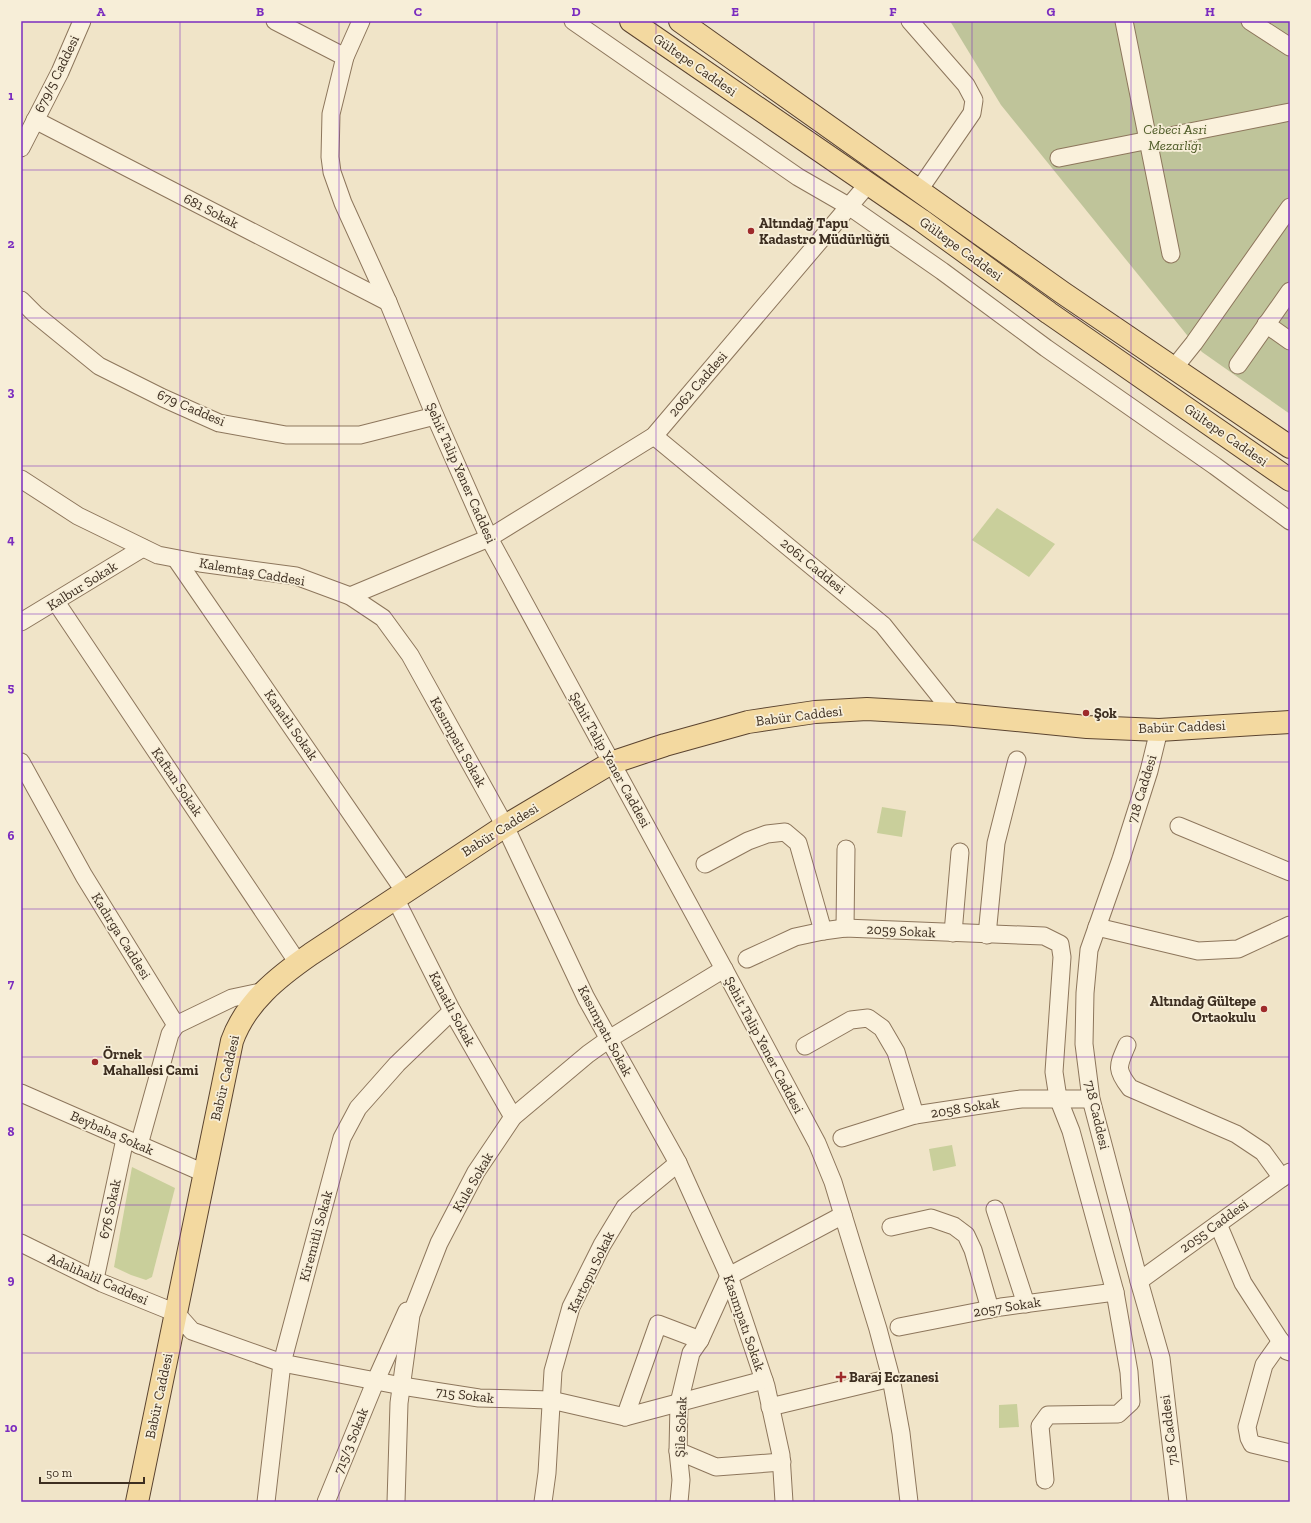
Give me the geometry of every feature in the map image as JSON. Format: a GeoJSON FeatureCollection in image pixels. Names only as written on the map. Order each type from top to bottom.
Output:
{"type":"FeatureCollection","features":[{"type":"Feature","properties":{"kind":"main road","name":"Gültepe Caddesi"},"geometry":{"type":"LineString","coordinates":[[631,21],[921,220],[1049,313],[1290,480]]}},
{"type":"Feature","properties":{"kind":"main road","name":"Gültepe Caddesi"},"geometry":{"type":"LineString","coordinates":[[693,25],[1063,293],[1290,447]]}},
{"type":"Feature","properties":{"kind":"main road","name":"Babür Caddesi"},"geometry":{"type":"LineString","coordinates":[[137,1502],[232,1041],[243,1017],[265,991],[283,974],[298,963],[505,826],[611,763],[665,745],[748,722],[815,712],[866,709],[954,714],[1087,727],[1159,730],[1290,722]]}},
{"type":"Feature","properties":{"kind":"street","name":"679/5 Caddesi"},"geometry":{"type":"LineString","coordinates":[[21,148],[60,72],[82,21]]}},
{"type":"Feature","properties":{"kind":"street"},"geometry":{"type":"LineString","coordinates":[[275,21],[345,57]]}},
{"type":"Feature","properties":{"kind":"street","name":"Şehit Talip Yener Caddesi"},"geometry":{"type":"LineString","coordinates":[[360,21],[345,57],[331,114],[329,143],[331,164],[343,203],[388,302],[435,416],[489,538],[817,1143],[833,1182],[878,1329],[901,1432],[909,1502]]}},
{"type":"Feature","properties":{"kind":"street"},"geometry":{"type":"LineString","coordinates":[[573,21],[798,177],[850,207],[942,271],[1046,348],[1215,466],[1290,521]]}},
{"type":"Feature","properties":{"kind":"street"},"geometry":{"type":"LineString","coordinates":[[910,21],[966,85],[974,100],[972,114],[919,190]]}},
{"type":"Feature","properties":{"kind":"street"},"geometry":{"type":"LineString","coordinates":[[1124,21],[1171,254]]}},
{"type":"Feature","properties":{"kind":"street"},"geometry":{"type":"LineString","coordinates":[[1250,21],[1290,47]]}},
{"type":"Feature","properties":{"kind":"street"},"geometry":{"type":"LineString","coordinates":[[1059,158],[1290,112]]}},
{"type":"Feature","properties":{"kind":"street","name":"681 Sokak"},"geometry":{"type":"LineString","coordinates":[[35,120],[388,302]]}},
{"type":"Feature","properties":{"kind":"street","name":"2062 Caddesi"},"geometry":{"type":"LineString","coordinates":[[489,538],[654,436],[868,184]]}},
{"type":"Feature","properties":{"kind":"street"},"geometry":{"type":"LineString","coordinates":[[1174,368],[1194,343],[1290,207]]}},
{"type":"Feature","properties":{"kind":"street"},"geometry":{"type":"LineString","coordinates":[[1238,365],[1290,291]]}},
{"type":"Feature","properties":{"kind":"street","name":"679 Caddesi"},"geometry":{"type":"LineString","coordinates":[[21,300],[35,314],[100,366],[163,398],[218,423],[286,435],[360,435],[435,416]]}},
{"type":"Feature","properties":{"kind":"street"},"geometry":{"type":"LineString","coordinates":[[1266,324],[1290,341]]}},
{"type":"Feature","properties":{"kind":"street","name":"2061 Caddesi"},"geometry":{"type":"LineString","coordinates":[[654,436],[883,625],[954,714]]}},
{"type":"Feature","properties":{"kind":"street","name":"Kalemtaş Caddesi"},"geometry":{"type":"LineString","coordinates":[[21,479],[78,516],[158,555],[176,559],[296,576],[350,596]]}},
{"type":"Feature","properties":{"kind":"street"},"geometry":{"type":"LineString","coordinates":[[350,596],[489,538]]}},
{"type":"Feature","properties":{"kind":"street","name":"Kalbur Sokak"},"geometry":{"type":"LineString","coordinates":[[21,622],[143,548]]}},
{"type":"Feature","properties":{"kind":"street","name":"Kanatlı Sokak"},"geometry":{"type":"LineString","coordinates":[[176,559],[400,895],[452,1011],[513,1117]]}},
{"type":"Feature","properties":{"kind":"street","name":"Kasımpatı Sokak"},"geometry":{"type":"LineString","coordinates":[[350,596],[383,618],[410,655],[505,826],[586,998],[678,1163],[729,1276],[764,1380],[782,1462],[784,1502]]}},
{"type":"Feature","properties":{"kind":"street","name":"Kaftan Sokak"},"geometry":{"type":"LineString","coordinates":[[56,602],[298,963]]}},
{"type":"Feature","properties":{"kind":"street","name":"718 Caddesi"},"geometry":{"type":"LineString","coordinates":[[1159,730],[1121,859],[1089,950],[1085,993],[1084,1044],[1091,1099],[1160,1358],[1178,1502]]}},
{"type":"Feature","properties":{"kind":"street"},"geometry":{"type":"LineString","coordinates":[[987,935],[996,843],[1017,760]]}},
{"type":"Feature","properties":{"kind":"street","name":"Kadırga Caddesi"},"geometry":{"type":"LineString","coordinates":[[21,762],[84,876],[176,1025]]}},
{"type":"Feature","properties":{"kind":"street"},"geometry":{"type":"LineString","coordinates":[[1179,826],[1290,872]]}},
{"type":"Feature","properties":{"kind":"street"},"geometry":{"type":"LineString","coordinates":[[705,864],[748,841],[767,834],[785,832],[798,843],[823,931]]}},
{"type":"Feature","properties":{"kind":"street"},"geometry":{"type":"LineString","coordinates":[[845,928],[846,849]]}},
{"type":"Feature","properties":{"kind":"street"},"geometry":{"type":"LineString","coordinates":[[953,933],[960,852]]}},
{"type":"Feature","properties":{"kind":"street"},"geometry":{"type":"LineString","coordinates":[[1097,927],[1198,951],[1238,949],[1290,925]]}},
{"type":"Feature","properties":{"kind":"street","name":"2059 Sokak"},"geometry":{"type":"LineString","coordinates":[[747,960],[795,937],[845,928],[987,935],[1044,936],[1060,944],[1062,957],[1054,1072],[1058,1098]]}},
{"type":"Feature","properties":{"kind":"street","name":"Kule Sokak"},"geometry":{"type":"LineString","coordinates":[[396,1502],[399,1403],[411,1315],[440,1243],[476,1172],[513,1117],[588,1054],[609,1038],[724,969]]}},
{"type":"Feature","properties":{"kind":"street"},"geometry":{"type":"LineString","coordinates":[[176,1025],[232,998],[265,991]]}},
{"type":"Feature","properties":{"kind":"street","name":"Kiremitli Sokak"},"geometry":{"type":"LineString","coordinates":[[266,1502],[282,1363],[342,1138],[358,1108],[363,1102],[397,1064],[452,1011]]}},
{"type":"Feature","properties":{"kind":"street"},"geometry":{"type":"LineString","coordinates":[[805,1046],[851,1020],[868,1018],[882,1028],[896,1052],[915,1115]]}},
{"type":"Feature","properties":{"kind":"street","name":"676 Sokak"},"geometry":{"type":"LineString","coordinates":[[95,1279],[132,1142],[170,1034],[176,1025]]}},
{"type":"Feature","properties":{"kind":"street"},"geometry":{"type":"LineString","coordinates":[[1127,1045],[1119,1064],[1121,1077],[1130,1088],[1236,1134],[1263,1152],[1286,1175]]}},
{"type":"Feature","properties":{"kind":"street","name":"Beybaba Sokak"},"geometry":{"type":"LineString","coordinates":[[21,1093],[204,1173]]}},
{"type":"Feature","properties":{"kind":"street"},"geometry":{"type":"LineString","coordinates":[[1045,1480],[1040,1426],[1048,1415],[1118,1414],[1132,1402],[1129,1372],[1116,1292],[1071,1131],[1058,1098]]}},
{"type":"Feature","properties":{"kind":"street","name":"2058 Sokak"},"geometry":{"type":"LineString","coordinates":[[842,1138],[915,1115],[1021,1099],[1091,1099]]}},
{"type":"Feature","properties":{"kind":"street","name":"Kartopu Sokak"},"geometry":{"type":"LineString","coordinates":[[543,1502],[547,1473],[553,1371],[571,1307],[602,1245],[625,1207],[678,1163]]}},
{"type":"Feature","properties":{"kind":"street","name":"2055 Caddesi"},"geometry":{"type":"LineString","coordinates":[[1139,1282],[1286,1175]]}},
{"type":"Feature","properties":{"kind":"street"},"geometry":{"type":"LineString","coordinates":[[995,1209],[1026,1304]]}},
{"type":"Feature","properties":{"kind":"street"},"geometry":{"type":"LineString","coordinates":[[729,1276],[843,1215]]}},
{"type":"Feature","properties":{"kind":"street"},"geometry":{"type":"LineString","coordinates":[[891,1227],[931,1218],[954,1226],[966,1235],[990,1309]]}},
{"type":"Feature","properties":{"kind":"street"},"geometry":{"type":"LineString","coordinates":[[1218,1224],[1243,1283],[1285,1347],[1264,1365],[1247,1427],[1249,1438],[1252,1444],[1290,1453]]}},
{"type":"Feature","properties":{"kind":"street","name":"Adalıhalil Caddesi"},"geometry":{"type":"LineString","coordinates":[[21,1243],[95,1279],[176,1313]]}},
{"type":"Feature","properties":{"kind":"street","name":"Şile Sokak"},"geometry":{"type":"LineString","coordinates":[[679,1502],[681,1480],[678,1451],[679,1403],[691,1353],[700,1340],[729,1276]]}},
{"type":"Feature","properties":{"kind":"street","name":"715/3 Sokak"},"geometry":{"type":"LineString","coordinates":[[326,1502],[404,1315],[422,1287]]}},
{"type":"Feature","properties":{"kind":"street","name":"2057 Sokak"},"geometry":{"type":"LineString","coordinates":[[899,1327],[990,1309],[1116,1292]]}},
{"type":"Feature","properties":{"kind":"street","name":"715 Sokak"},"geometry":{"type":"LineString","coordinates":[[176,1313],[192,1331],[282,1363],[402,1386],[479,1398],[551,1400],[625,1417],[764,1380]]}},
{"type":"Feature","properties":{"kind":"street"},"geometry":{"type":"LineString","coordinates":[[625,1417],[658,1324],[700,1340]]}},
{"type":"Feature","properties":{"kind":"street"},"geometry":{"type":"LineString","coordinates":[[770,1407],[890,1378]]}},
{"type":"Feature","properties":{"kind":"street"},"geometry":{"type":"LineString","coordinates":[[678,1451],[716,1467],[782,1462]]}},
{"type":"Feature","properties":{"kind":"green space","name":"Cebeci Asri Mezarlığı"},"geometry":{"type":"Polygon","coordinates":[[[950,21],[1290,21],[1290,414],[1202,352],[1191,340],[1001,105],[950,21]]]}},
{"type":"Feature","properties":{"kind":"green space"},"geometry":{"type":"Polygon","coordinates":[[[997,508],[1055,544],[1029,577],[972,540],[997,508]]]}},
{"type":"Feature","properties":{"kind":"green space"},"geometry":{"type":"Polygon","coordinates":[[[882,807],[906,811],[902,837],[877,833],[882,807]]]}},
{"type":"Feature","properties":{"kind":"green space"},"geometry":{"type":"Polygon","coordinates":[[[952,1145],[956,1166],[933,1171],[929,1149],[952,1145]]]}},
{"type":"Feature","properties":{"kind":"green space"},"geometry":{"type":"Polygon","coordinates":[[[132,1167],[175,1188],[152,1277],[146,1280],[114,1267],[132,1167]]]}},
{"type":"Feature","properties":{"kind":"green space"},"geometry":{"type":"Polygon","coordinates":[[[1017,1404],[1019,1427],[999,1428],[999,1405],[1017,1404]]]}},
{"type":"Feature","properties":{"kind":"place","name":"Altındağ Tapu Kadastro Müdürlüğü"},"geometry":{"type":"Point","coordinates":[751,231]}},
{"type":"Feature","properties":{"kind":"place","name":"Şok"},"geometry":{"type":"Point","coordinates":[1086,713]}},
{"type":"Feature","properties":{"kind":"place","name":"Altındağ Gültepe Ortaokulu"},"geometry":{"type":"Point","coordinates":[1264,1009]}},
{"type":"Feature","properties":{"kind":"place","name":"Örnek Mahallesi Cami"},"geometry":{"type":"Point","coordinates":[95,1062]}},
{"type":"Feature","properties":{"kind":"place","name":"Baraj Eczanesi"},"geometry":{"type":"Point","coordinates":[841,1377]}}]}
